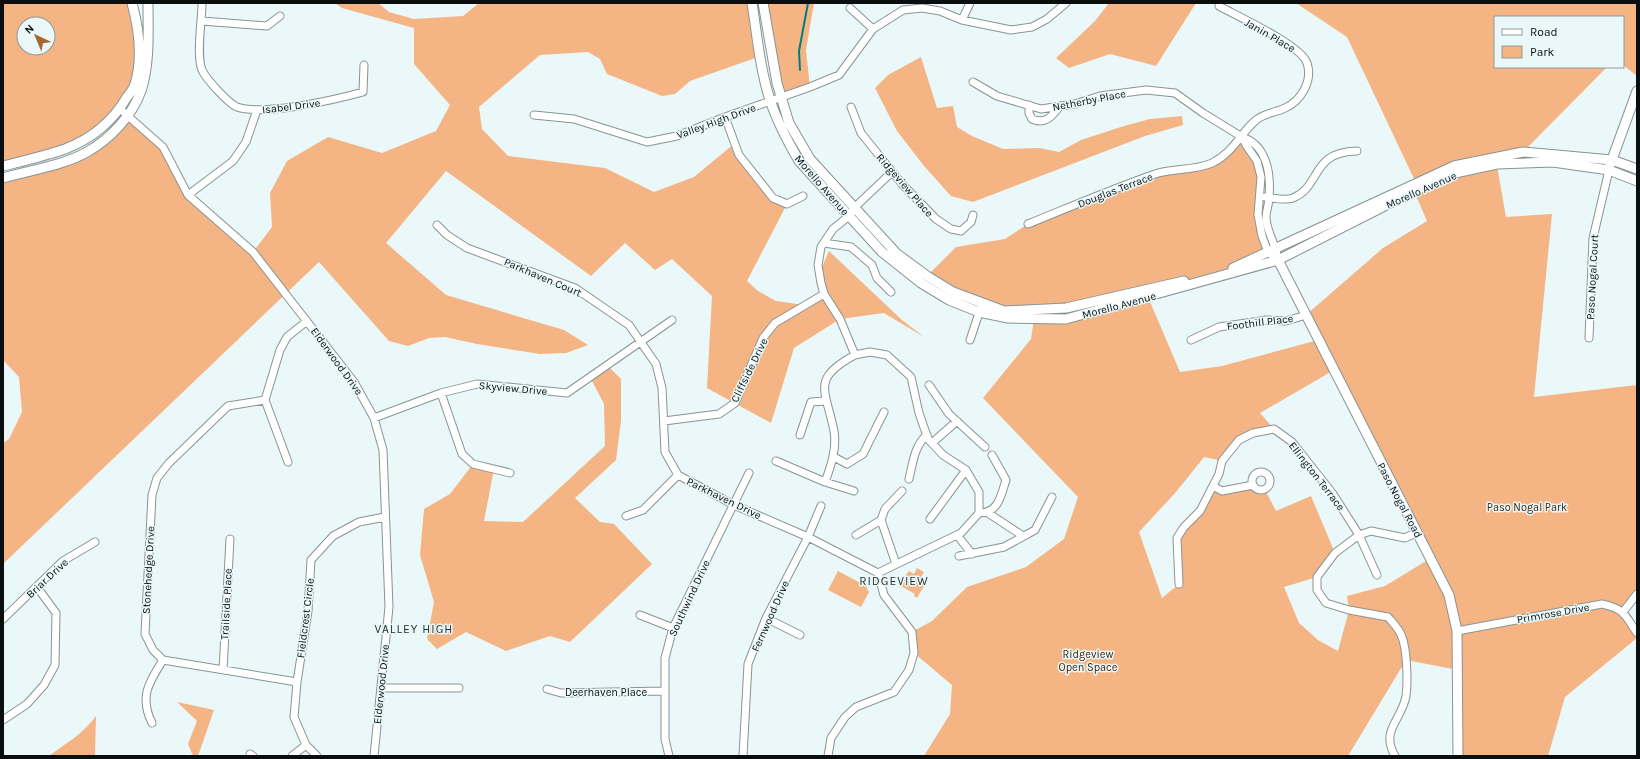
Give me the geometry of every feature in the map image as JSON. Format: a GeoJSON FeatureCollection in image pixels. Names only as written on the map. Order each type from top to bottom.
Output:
{"type":"FeatureCollection","features":[{"type":"Feature","properties":{"kind":"street"},"geometry":{"type":"LineString","coordinates":[[3,166],[65,149],[91,135],[106,124],[120,109],[135,85],[139,62],[139,38],[132,3]]}},
{"type":"Feature","properties":{"kind":"street"},"geometry":{"type":"LineString","coordinates":[[3,178],[68,160],[87,152],[113,132],[128,115],[141,91],[145,67],[148,3]]}},
{"type":"Feature","properties":{"kind":"street","name":"Isabel Drive"},"geometry":{"type":"LineString","coordinates":[[202,3],[202,21],[199,47],[202,69],[219,92],[236,106],[257,110],[330,101],[363,92],[364,65]]}},
{"type":"Feature","properties":{"kind":"street","name":"Morello Avenue"},"geometry":{"type":"LineString","coordinates":[[752,3],[770,101],[799,161],[882,252],[920,283],[949,300],[980,308],[1008,318],[1066,319],[1278,260],[1414,191],[1455,173],[1497,164],[1553,162],[1609,170],[1637,181]]}},
{"type":"Feature","properties":{"kind":"street","name":"Morello Avenue"},"geometry":{"type":"LineString","coordinates":[[763,3],[781,97],[789,123],[810,159],[896,254],[980,308],[1004,311],[1066,308],[1233,268],[1454,166],[1523,152],[1612,160],[1637,169]]}},
{"type":"Feature","properties":{"kind":"street"},"geometry":{"type":"LineString","coordinates":[[962,20],[970,3]]}},
{"type":"Feature","properties":{"kind":"street"},"geometry":{"type":"LineString","coordinates":[[850,8],[873,28],[902,6],[940,11],[962,20],[1011,30],[1032,27],[1047,19],[1066,3]]}},
{"type":"Feature","properties":{"kind":"street","name":"Janin Place"},"geometry":{"type":"LineString","coordinates":[[1219,6],[1288,44],[1300,52],[1307,63],[1308,79],[1305,89],[1297,100],[1286,108],[1261,116],[1242,137]]}},
{"type":"Feature","properties":{"kind":"street"},"geometry":{"type":"LineString","coordinates":[[202,21],[267,26],[280,16]]}},
{"type":"Feature","properties":{"kind":"street","name":"Valley High Drive"},"geometry":{"type":"LineString","coordinates":[[534,115],[574,119],[647,142],[677,136],[839,75],[873,28]]}},
{"type":"Feature","properties":{"kind":"street","name":"Netherby Place"},"geometry":{"type":"LineString","coordinates":[[973,82],[997,96],[1041,109],[1100,96],[1146,90],[1175,93],[1202,113],[1242,137],[1252,140],[1266,160],[1269,176],[1269,198],[1266,218],[1268,231],[1277,248]]}},
{"type":"Feature","properties":{"kind":"street"},"geometry":{"type":"LineString","coordinates":[[1609,170],[1637,91]]}},
{"type":"Feature","properties":{"kind":"street"},"geometry":{"type":"LineString","coordinates":[[1029,105],[1029,113],[1032,119],[1043,121],[1050,119],[1060,106]]}},
{"type":"Feature","properties":{"kind":"street","name":"Ridgeview Place"},"geometry":{"type":"LineString","coordinates":[[851,107],[861,133],[892,172],[936,219],[951,229],[961,231],[964,230],[971,222],[973,215]]}},
{"type":"Feature","properties":{"kind":"street","name":"Elderwood Drive"},"geometry":{"type":"LineString","coordinates":[[120,109],[163,147],[188,195],[253,252],[354,382],[374,418],[383,450],[389,607],[374,756]]}},
{"type":"Feature","properties":{"kind":"street"},"geometry":{"type":"LineString","coordinates":[[188,195],[233,161],[246,142],[257,110]]}},
{"type":"Feature","properties":{"kind":"street"},"geometry":{"type":"LineString","coordinates":[[725,117],[739,155],[773,198],[787,204],[803,196]]}},
{"type":"Feature","properties":{"kind":"street"},"geometry":{"type":"LineString","coordinates":[[1242,137],[1257,161],[1261,176],[1261,197],[1258,215],[1262,236],[1268,252],[1278,260]]}},
{"type":"Feature","properties":{"kind":"street","name":"Douglas Terrace"},"geometry":{"type":"LineString","coordinates":[[1028,224],[1157,173],[1192,169],[1211,164],[1225,156],[1242,137]]}},
{"type":"Feature","properties":{"kind":"street"},"geometry":{"type":"LineString","coordinates":[[1261,197],[1285,200],[1293,198],[1304,190],[1325,162],[1333,155],[1342,151],[1357,151]]}},
{"type":"Feature","properties":{"kind":"street","name":"Paso Nogal Court"},"geometry":{"type":"LineString","coordinates":[[1589,338],[1593,238],[1609,170]]}},
{"type":"Feature","properties":{"kind":"street"},"geometry":{"type":"LineString","coordinates":[[855,355],[840,319],[824,294],[818,264],[821,247],[833,229],[849,216],[855,207],[892,172]]}},
{"type":"Feature","properties":{"kind":"street","name":"Parkhaven Court"},"geometry":{"type":"LineString","coordinates":[[437,225],[447,235],[467,248],[575,288],[629,325],[641,340]]}},
{"type":"Feature","properties":{"kind":"street"},"geometry":{"type":"LineString","coordinates":[[824,243],[851,247],[872,265],[877,278],[891,292]]}},
{"type":"Feature","properties":{"kind":"street"},"geometry":{"type":"LineString","coordinates":[[1277,248],[1278,260]]}},
{"type":"Feature","properties":{"kind":"street","name":"Paso Nogal Road"},"geometry":{"type":"LineString","coordinates":[[1278,260],[1449,595],[1457,631],[1458,756]]}},
{"type":"Feature","properties":{"kind":"street","name":"Cliffside Drive"},"geometry":{"type":"LineString","coordinates":[[664,421],[719,414],[735,404],[763,338],[775,323],[824,294]]}},
{"type":"Feature","properties":{"kind":"street"},"geometry":{"type":"LineString","coordinates":[[970,340],[980,308]]}},
{"type":"Feature","properties":{"kind":"street","name":"Foothill Place"},"geometry":{"type":"LineString","coordinates":[[1191,340],[1219,327],[1267,320],[1286,321],[1306,315]]}},
{"type":"Feature","properties":{"kind":"street","name":"Skyview Drive"},"geometry":{"type":"LineString","coordinates":[[374,418],[441,393],[477,384],[567,393],[641,340],[672,320]]}},
{"type":"Feature","properties":{"kind":"street"},"geometry":{"type":"LineString","coordinates":[[288,462],[265,400],[280,350],[287,337],[308,321]]}},
{"type":"Feature","properties":{"kind":"street","name":"Parkhaven Drive"},"geometry":{"type":"LineString","coordinates":[[641,340],[656,364],[662,388],[665,452],[678,475],[734,505],[808,538],[878,573]]}},
{"type":"Feature","properties":{"kind":"street"},"geometry":{"type":"LineString","coordinates":[[825,482],[834,457],[834,432],[825,401],[824,384],[837,365],[855,355],[870,352],[887,355],[911,377],[919,413],[927,435],[943,455],[966,470],[979,492],[979,513],[961,533],[878,573],[884,595],[912,632],[914,653],[909,670],[894,692],[856,707],[845,717],[831,738],[828,756]]}},
{"type":"Feature","properties":{"kind":"street"},"geometry":{"type":"LineString","coordinates":[[929,385],[949,414],[985,447]]}},
{"type":"Feature","properties":{"kind":"street"},"geometry":{"type":"LineString","coordinates":[[441,393],[462,454],[473,464],[510,473]]}},
{"type":"Feature","properties":{"kind":"street","name":"Stonehedge Drive"},"geometry":{"type":"LineString","coordinates":[[163,660],[152,650],[145,634],[152,495],[157,478],[169,463],[228,406],[265,400]]}},
{"type":"Feature","properties":{"kind":"street"},"geometry":{"type":"LineString","coordinates":[[800,435],[811,402],[825,401]]}},
{"type":"Feature","properties":{"kind":"street"},"geometry":{"type":"LineString","coordinates":[[834,457],[847,464],[863,454],[884,412]]}},
{"type":"Feature","properties":{"kind":"street"},"geometry":{"type":"LineString","coordinates":[[932,442],[957,421]]}},
{"type":"Feature","properties":{"kind":"street","name":"Ellington Terrace"},"geometry":{"type":"LineString","coordinates":[[1179,584],[1177,538],[1184,527],[1200,510],[1219,474],[1222,461],[1239,440],[1253,433],[1274,429],[1292,442],[1333,494],[1359,535]]}},
{"type":"Feature","properties":{"kind":"street"},"geometry":{"type":"LineString","coordinates":[[909,479],[914,453],[920,441],[927,435]]}},
{"type":"Feature","properties":{"kind":"street"},"geometry":{"type":"LineString","coordinates":[[988,513],[996,507],[1006,480],[992,455]]}},
{"type":"Feature","properties":{"kind":"street"},"geometry":{"type":"LineString","coordinates":[[776,461],[825,482],[854,491]]}},
{"type":"Feature","properties":{"kind":"street"},"geometry":{"type":"LineString","coordinates":[[930,519],[966,470]]}},
{"type":"Feature","properties":{"kind":"street","name":"Southwind Drive"},"geometry":{"type":"LineString","coordinates":[[669,756],[665,740],[665,658],[672,628],[749,473]]}},
{"type":"Feature","properties":{"kind":"street"},"geometry":{"type":"LineString","coordinates":[[626,516],[643,510],[678,475]]}},
{"type":"Feature","properties":{"kind":"street"},"geometry":{"type":"LineString","coordinates":[[1213,486],[1222,491],[1253,485]]}},
{"type":"Feature","properties":{"kind":"street"},"geometry":{"type":"LineString","coordinates":[[896,564],[882,520],[885,509],[902,491]]}},
{"type":"Feature","properties":{"kind":"street"},"geometry":{"type":"LineString","coordinates":[[959,556],[1004,547],[1035,530],[1052,497]]}},
{"type":"Feature","properties":{"kind":"street","name":"Fernwood Drive"},"geometry":{"type":"LineString","coordinates":[[743,756],[748,664],[766,618],[808,538],[822,506]]}},
{"type":"Feature","properties":{"kind":"street"},"geometry":{"type":"LineString","coordinates":[[979,513],[988,513],[1023,536]]}},
{"type":"Feature","properties":{"kind":"street","name":"Fieldcrest Circle"},"geometry":{"type":"LineString","coordinates":[[317,756],[306,744],[294,717],[297,682],[308,611],[311,560],[334,536],[359,522],[385,517]]}},
{"type":"Feature","properties":{"kind":"street"},"geometry":{"type":"LineString","coordinates":[[856,535],[882,520]]}},
{"type":"Feature","properties":{"kind":"street"},"geometry":{"type":"LineString","coordinates":[[1395,756],[1389,746],[1390,731],[1406,697],[1406,660],[1402,637],[1388,617],[1349,610],[1326,603],[1318,590],[1317,577],[1322,568],[1335,553],[1359,535],[1371,531],[1405,538],[1417,532]]}},
{"type":"Feature","properties":{"kind":"street"},"geometry":{"type":"LineString","coordinates":[[957,535],[972,554]]}},
{"type":"Feature","properties":{"kind":"street"},"geometry":{"type":"LineString","coordinates":[[1359,535],[1377,575]]}},
{"type":"Feature","properties":{"kind":"street","name":"Trailside Place"},"geometry":{"type":"LineString","coordinates":[[223,670],[230,539]]}},
{"type":"Feature","properties":{"kind":"street","name":"Briar Drive"},"geometry":{"type":"LineString","coordinates":[[3,619],[63,560],[95,542]]}},
{"type":"Feature","properties":{"kind":"street"},"geometry":{"type":"LineString","coordinates":[[3,720],[27,704],[44,685],[54,666],[56,613],[37,587]]}},
{"type":"Feature","properties":{"kind":"street"},"geometry":{"type":"LineString","coordinates":[[1637,594],[1623,612],[1637,633]]}},
{"type":"Feature","properties":{"kind":"street","name":"Primrose Drive"},"geometry":{"type":"LineString","coordinates":[[1457,631],[1602,604],[1617,608],[1623,612]]}},
{"type":"Feature","properties":{"kind":"street"},"geometry":{"type":"LineString","coordinates":[[640,615],[672,628]]}},
{"type":"Feature","properties":{"kind":"street"},"geometry":{"type":"LineString","coordinates":[[766,618],[800,635]]}},
{"type":"Feature","properties":{"kind":"street"},"geometry":{"type":"LineString","coordinates":[[152,723],[146,704],[149,681],[163,660],[297,682]]}},
{"type":"Feature","properties":{"kind":"street"},"geometry":{"type":"LineString","coordinates":[[381,688],[459,688]]}},
{"type":"Feature","properties":{"kind":"street","name":"Deerhaven Place"},"geometry":{"type":"LineString","coordinates":[[547,689],[561,693],[665,691]]}},
{"type":"Feature","properties":{"kind":"street"},"geometry":{"type":"LineString","coordinates":[[292,756],[306,744]]}},
{"type":"Feature","properties":{"kind":"green space"},"geometry":{"type":"Polygon","coordinates":[[[3,3],[132,3],[136,21],[135,85],[120,109],[65,149],[3,166],[3,3]]]}},
{"type":"Feature","properties":{"kind":"green space"},"geometry":{"type":"Polygon","coordinates":[[[335,3],[378,3],[389,12],[414,19],[463,16],[479,3],[752,3],[761,56],[690,81],[675,94],[662,96],[607,74],[600,59],[588,52],[540,55],[479,107],[482,129],[508,156],[605,168],[654,192],[694,177],[735,143],[773,198],[787,204],[747,281],[758,291],[776,301],[804,305],[824,294],[819,274],[829,251],[902,320],[924,337],[884,313],[840,319],[794,348],[771,423],[707,388],[712,296],[672,259],[655,270],[625,243],[591,276],[446,171],[386,243],[446,295],[564,330],[588,345],[566,353],[540,354],[477,344],[445,337],[429,338],[408,346],[389,341],[319,262],[3,564],[3,443],[9,439],[22,412],[19,377],[3,360],[3,178],[87,152],[128,115],[163,147],[188,195],[253,252],[272,227],[270,193],[287,161],[328,137],[382,153],[436,131],[450,105],[414,64],[414,28],[342,8],[335,3]]]}},
{"type":"Feature","properties":{"kind":"green space"},"geometry":{"type":"Polygon","coordinates":[[[763,3],[814,3],[806,50],[810,87],[781,97],[763,3]]]}},
{"type":"Feature","properties":{"kind":"green space"},"geometry":{"type":"Polygon","coordinates":[[[1109,3],[1196,3],[1156,66],[1110,54],[1069,68],[1056,58],[1095,21],[1109,3]]]}},
{"type":"Feature","properties":{"kind":"green space"},"geometry":{"type":"Polygon","coordinates":[[[1296,3],[1637,3],[1637,76],[1624,66],[1624,16],[1494,16],[1494,68],[1606,68],[1523,152],[1416,183],[1347,37],[1296,3]]]}},
{"type":"Feature","properties":{"kind":"green space"},"geometry":{"type":"Polygon","coordinates":[[[921,57],[937,108],[953,106],[957,127],[972,136],[1003,149],[1039,148],[1059,152],[1081,140],[1150,119],[1182,116],[1183,125],[1145,136],[973,202],[951,196],[924,166],[897,131],[875,88],[888,75],[921,57]]]}},
{"type":"Feature","properties":{"kind":"green space"},"geometry":{"type":"Polygon","coordinates":[[[1242,137],[1257,161],[1258,215],[1268,252],[1240,266],[1146,291],[1066,308],[1004,311],[927,276],[956,247],[1005,239],[1028,224],[1157,173],[1211,164],[1242,137]]]}},
{"type":"Feature","properties":{"kind":"green space"},"geometry":{"type":"Polygon","coordinates":[[[1497,166],[1506,217],[1552,214],[1534,397],[1637,385],[1637,594],[1623,612],[1637,633],[1637,638],[1565,697],[1548,756],[1458,756],[1458,670],[1406,660],[1348,756],[924,756],[950,714],[952,685],[914,653],[912,632],[932,621],[967,587],[1026,567],[1064,539],[1078,497],[983,398],[1031,339],[1034,319],[1066,319],[1148,297],[1180,372],[1222,366],[1318,340],[1306,315],[1383,248],[1427,221],[1414,191],[1455,173],[1497,166]],[[1334,370],[1260,413],[1274,429],[1239,440],[1222,461],[1204,457],[1176,492],[1139,532],[1162,598],[1179,584],[1177,549],[1184,527],[1200,511],[1213,486],[1222,491],[1253,485],[1256,489],[1265,490],[1276,511],[1311,496],[1335,553],[1317,577],[1284,587],[1299,623],[1318,640],[1338,651],[1349,610],[1347,596],[1385,586],[1431,558],[1334,370]]]}},
{"type":"Feature","properties":{"kind":"green space"},"geometry":{"type":"Polygon","coordinates":[[[607,365],[621,379],[621,421],[616,460],[575,498],[600,522],[614,524],[652,564],[570,642],[550,636],[506,651],[466,632],[437,649],[427,639],[434,602],[420,555],[424,509],[450,494],[473,464],[494,469],[484,521],[523,522],[605,446],[604,404],[590,377],[607,365]]]}},
{"type":"Feature","properties":{"kind":"green space"},"geometry":{"type":"Polygon","coordinates":[[[917,568],[924,572],[921,577],[927,581],[917,598],[914,596],[915,594],[901,586],[904,581],[902,580],[909,571],[914,574],[917,568]]]}},
{"type":"Feature","properties":{"kind":"green space"},"geometry":{"type":"Polygon","coordinates":[[[838,571],[866,586],[869,592],[861,607],[828,590],[838,571]]]}},
{"type":"Feature","properties":{"kind":"green space"},"geometry":{"type":"Polygon","coordinates":[[[177,702],[214,710],[198,756],[193,756],[188,744],[197,721],[177,702]]]}},
{"type":"Feature","properties":{"kind":"green space"},"geometry":{"type":"Polygon","coordinates":[[[96,716],[95,756],[49,756],[80,733],[96,716]]]}},
{"type":"Feature","properties":{"kind":"waterway"},"geometry":{"type":"LineString","coordinates":[[800,70],[799,51],[808,3]]}},
{"type":"Feature","properties":{"kind":"district","name":"RIDGEVIEW"},"geometry":{"type":"Point","coordinates":[894,581]}},
{"type":"Feature","properties":{"kind":"district","name":"VALLEY HIGH"},"geometry":{"type":"Point","coordinates":[414,629]}},
{"type":"Feature","properties":{"kind":"park label","name":"Paso Nogal Park"},"geometry":{"type":"Point","coordinates":[1527,507]}},
{"type":"Feature","properties":{"kind":"park label","name":"Ridgeview Open Space"},"geometry":{"type":"Point","coordinates":[1088,660]}}]}
